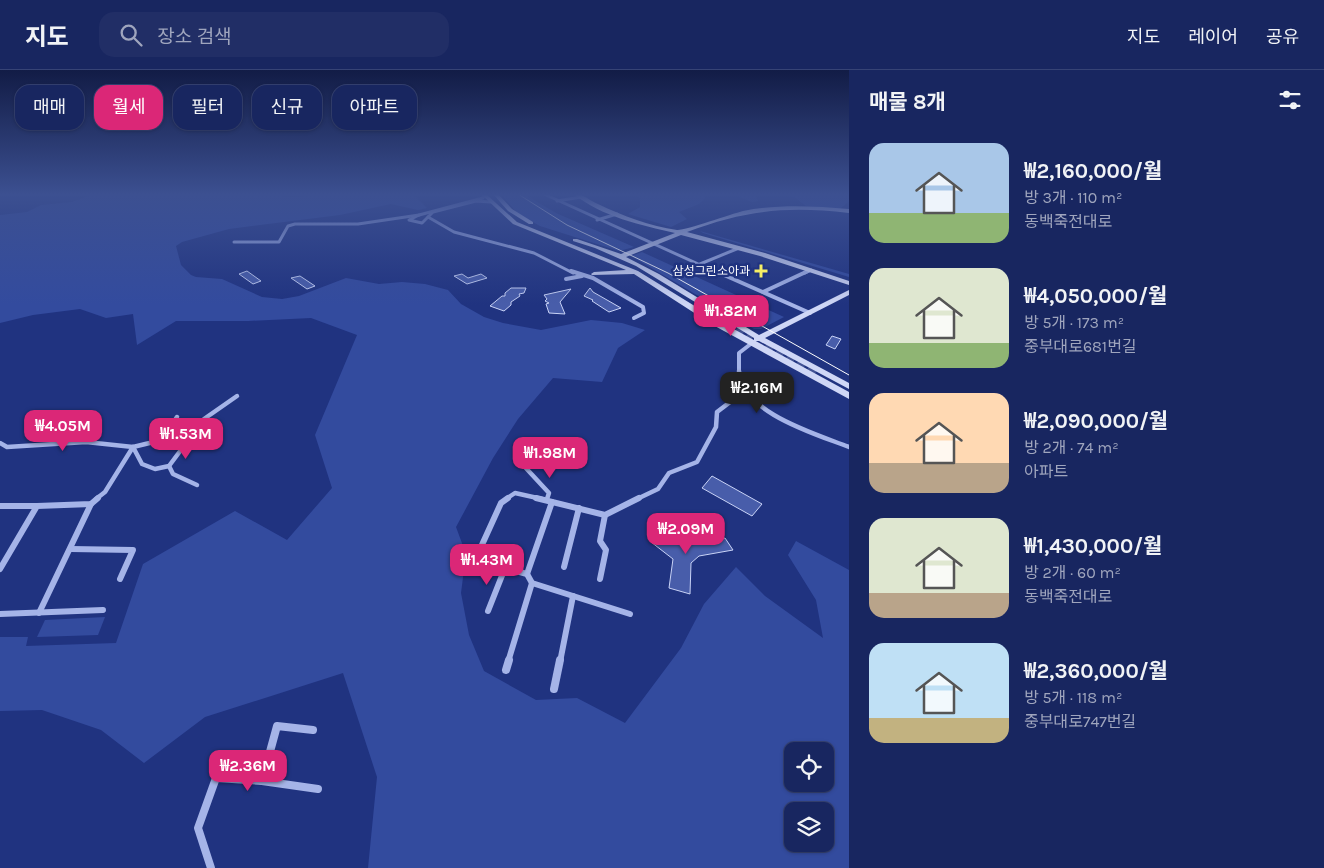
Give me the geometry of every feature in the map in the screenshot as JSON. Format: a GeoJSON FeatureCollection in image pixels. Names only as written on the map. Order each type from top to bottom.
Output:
{"type":"FeatureCollection","features":[{"type":"Feature","properties":{"kind":"main road"},"geometry":{"type":"LineString","coordinates":[[539,231],[615,259],[698,303],[640,267],[607,252],[550,231]]}},
{"type":"Feature","properties":{"kind":"main road"},"geometry":{"type":"LineString","coordinates":[[676,231],[739,248],[849,283]]}},
{"type":"Feature","properties":{"kind":"main road"},"geometry":{"type":"LineString","coordinates":[[623,256],[687,231]]}},
{"type":"Feature","properties":{"kind":"main road"},"geometry":{"type":"LineString","coordinates":[[534,232],[547,235]]}},
{"type":"Feature","properties":{"kind":"main road"},"geometry":{"type":"LineString","coordinates":[[534,232],[617,262],[716,323],[849,395]]}},
{"type":"Feature","properties":{"kind":"main road"},"geometry":{"type":"LineString","coordinates":[[559,235],[623,256],[649,268],[731,321],[849,386]]}},
{"type":"Feature","properties":{"kind":"main road"},"geometry":{"type":"LineString","coordinates":[[594,274],[610,269],[617,262]]}},
{"type":"Feature","properties":{"kind":"main road"},"geometry":{"type":"LineString","coordinates":[[594,274],[636,272]]}},
{"type":"Feature","properties":{"kind":"main road"},"geometry":{"type":"LineString","coordinates":[[752,343],[849,292]]}},
{"type":"Feature","properties":{"kind":"main road"},"geometry":{"type":"LineString","coordinates":[[716,323],[727,326],[731,324],[731,321]]}},
{"type":"Feature","properties":{"kind":"main road"},"geometry":{"type":"LineString","coordinates":[[783,360],[778,356],[780,354],[796,358]]}},
{"type":"Feature","properties":{"kind":"main road"},"geometry":{"type":"LineString","coordinates":[[849,390],[813,372],[849,395]]}},
{"type":"Feature","properties":{"kind":"street"},"geometry":{"type":"LineString","coordinates":[[234,242],[279,242],[285,231]]}},
{"type":"Feature","properties":{"kind":"street"},"geometry":{"type":"LineString","coordinates":[[453,231],[534,253],[576,274],[597,279],[643,307],[644,314],[634,318]]}},
{"type":"Feature","properties":{"kind":"street"},"geometry":{"type":"LineString","coordinates":[[624,231],[810,313]]}},
{"type":"Feature","properties":{"kind":"street"},"geometry":{"type":"LineString","coordinates":[[700,264],[739,248]]}},
{"type":"Feature","properties":{"kind":"street"},"geometry":{"type":"LineString","coordinates":[[763,292],[811,270]]}},
{"type":"Feature","properties":{"kind":"street"},"geometry":{"type":"LineString","coordinates":[[566,279],[594,274]]}},
{"type":"Feature","properties":{"kind":"street"},"geometry":{"type":"LineString","coordinates":[[752,343],[740,353],[738,369],[741,384],[747,394],[776,416],[849,447]]}},
{"type":"Feature","properties":{"kind":"street"},"geometry":{"type":"LineString","coordinates":[[481,547],[500,503],[515,493],[606,515],[658,489],[669,473],[697,462],[716,427],[716,412],[738,396],[747,394]]}},
{"type":"Feature","properties":{"kind":"street"},"geometry":{"type":"LineString","coordinates":[[133,447],[142,464],[155,469],[169,466],[204,420],[237,396]]}},
{"type":"Feature","properties":{"kind":"street"},"geometry":{"type":"LineString","coordinates":[[0,443],[7,447],[86,442],[133,447],[162,440],[177,418]]}},
{"type":"Feature","properties":{"kind":"street"},"geometry":{"type":"LineString","coordinates":[[39,613],[86,518],[91,504],[105,492],[133,447]]}},
{"type":"Feature","properties":{"kind":"street"},"geometry":{"type":"LineString","coordinates":[[169,466],[173,474],[197,485]]}},
{"type":"Feature","properties":{"kind":"street"},"geometry":{"type":"LineString","coordinates":[[506,670],[532,584],[527,574],[550,501],[549,493],[524,466]]}},
{"type":"Feature","properties":{"kind":"street"},"geometry":{"type":"LineString","coordinates":[[0,506],[91,504]]}},
{"type":"Feature","properties":{"kind":"street"},"geometry":{"type":"LineString","coordinates":[[0,568],[37,506]]}},
{"type":"Feature","properties":{"kind":"street"},"geometry":{"type":"LineString","coordinates":[[564,567],[579,508]]}},
{"type":"Feature","properties":{"kind":"street"},"geometry":{"type":"LineString","coordinates":[[600,579],[606,550],[600,541],[606,515]]}},
{"type":"Feature","properties":{"kind":"street"},"geometry":{"type":"LineString","coordinates":[[71,549],[133,550],[120,579]]}},
{"type":"Feature","properties":{"kind":"street"},"geometry":{"type":"LineString","coordinates":[[483,562],[527,574]]}},
{"type":"Feature","properties":{"kind":"street"},"geometry":{"type":"LineString","coordinates":[[488,611],[505,568]]}},
{"type":"Feature","properties":{"kind":"street"},"geometry":{"type":"LineString","coordinates":[[532,584],[630,614]]}},
{"type":"Feature","properties":{"kind":"street"},"geometry":{"type":"LineString","coordinates":[[554,688],[573,596]]}},
{"type":"Feature","properties":{"kind":"street"},"geometry":{"type":"LineString","coordinates":[[0,614],[103,610]]}},
{"type":"Feature","properties":{"kind":"street"},"geometry":{"type":"LineString","coordinates":[[262,782],[277,726],[313,730]]}},
{"type":"Feature","properties":{"kind":"street"},"geometry":{"type":"LineString","coordinates":[[211,868],[198,828],[216,778],[318,789]]}},
{"type":"Feature","properties":{"kind":"shaded area"},"geometry":{"type":"Polygon","coordinates":[[[0,231],[221,231],[182,242],[176,246],[181,265],[191,275],[196,277],[222,279],[262,297],[282,299],[299,296],[346,278],[379,284],[402,282],[425,284],[448,290],[461,304],[484,317],[503,323],[541,330],[591,320],[622,323],[645,330],[618,348],[602,382],[553,378],[518,419],[493,458],[456,527],[466,554],[461,593],[469,635],[484,671],[536,700],[577,698],[625,723],[681,648],[704,604],[736,567],[765,596],[823,638],[816,600],[788,555],[796,541],[849,570],[849,868],[368,868],[377,777],[343,673],[205,717],[144,763],[101,730],[42,710],[0,711],[0,637],[28,637],[26,646],[116,643],[143,564],[235,511],[287,540],[332,488],[315,435],[357,335],[311,318],[248,321],[176,321],[137,345],[133,314],[106,318],[80,309],[33,315],[0,323],[0,231]]]}},
{"type":"Feature","properties":{"kind":"shaded area"},"geometry":{"type":"Polygon","coordinates":[[[557,231],[598,231],[634,247],[619,251],[557,231]]]}},
{"type":"Feature","properties":{"kind":"shaded area"},"geometry":{"type":"Polygon","coordinates":[[[700,231],[849,274],[849,277],[700,231]]]}},
{"type":"Feature","properties":{"kind":"shaded area"},"geometry":{"type":"Polygon","coordinates":[[[642,252],[784,317],[761,329],[754,329],[631,256],[642,252]]]}},
{"type":"Feature","properties":{"kind":"shaded area"},"geometry":{"type":"Polygon","coordinates":[[[105,617],[98,635],[37,637],[45,620],[105,617]]]}},
{"type":"Feature","properties":{"kind":"building"},"geometry":{"type":"Polygon","coordinates":[[[247,271],[261,281],[253,284],[239,274],[247,271]]]}},
{"type":"Feature","properties":{"kind":"building"},"geometry":{"type":"Polygon","coordinates":[[[462,274],[468,278],[481,274],[487,278],[467,284],[454,276],[462,274]]]}},
{"type":"Feature","properties":{"kind":"building"},"geometry":{"type":"Polygon","coordinates":[[[300,276],[315,286],[307,289],[291,278],[300,276]]]}},
{"type":"Feature","properties":{"kind":"building"},"geometry":{"type":"Polygon","coordinates":[[[511,288],[526,288],[524,293],[519,294],[520,296],[511,302],[511,305],[504,311],[490,306],[502,296],[505,296],[505,293],[511,288]]]}},
{"type":"Feature","properties":{"kind":"building"},"geometry":{"type":"Polygon","coordinates":[[[590,288],[593,292],[621,308],[609,312],[584,296],[590,288]]]}},
{"type":"Feature","properties":{"kind":"building"},"geometry":{"type":"Polygon","coordinates":[[[571,289],[560,302],[565,314],[549,313],[546,304],[549,303],[545,301],[547,299],[544,295],[571,289]]]}},
{"type":"Feature","properties":{"kind":"building"},"geometry":{"type":"Polygon","coordinates":[[[832,336],[841,339],[835,349],[826,345],[832,336]]]}},
{"type":"Feature","properties":{"kind":"building"},"geometry":{"type":"Polygon","coordinates":[[[712,476],[762,504],[752,516],[702,488],[712,476]]]}},
{"type":"Feature","properties":{"kind":"building"},"geometry":{"type":"Polygon","coordinates":[[[669,526],[694,544],[725,538],[733,550],[699,556],[691,563],[690,594],[669,588],[673,559],[651,542],[669,526]]]}},
{"type":"Feature","properties":{"kind":"tunnel"},"geometry":{"type":"LineString","coordinates":[[696,303],[751,340]]}},
{"type":"Feature","properties":{"kind":"tunnel"},"geometry":{"type":"LineString","coordinates":[[766,345],[816,372],[814,371]]}},
{"type":"Feature","properties":{"kind":"tram line"},"geometry":{"type":"LineString","coordinates":[[580,231],[668,273],[849,375]]}},
{"type":"Feature","properties":{"kind":"place","name":"삼성그린소아과"},"geometry":{"type":"Point","coordinates":[761,271]}}]}
